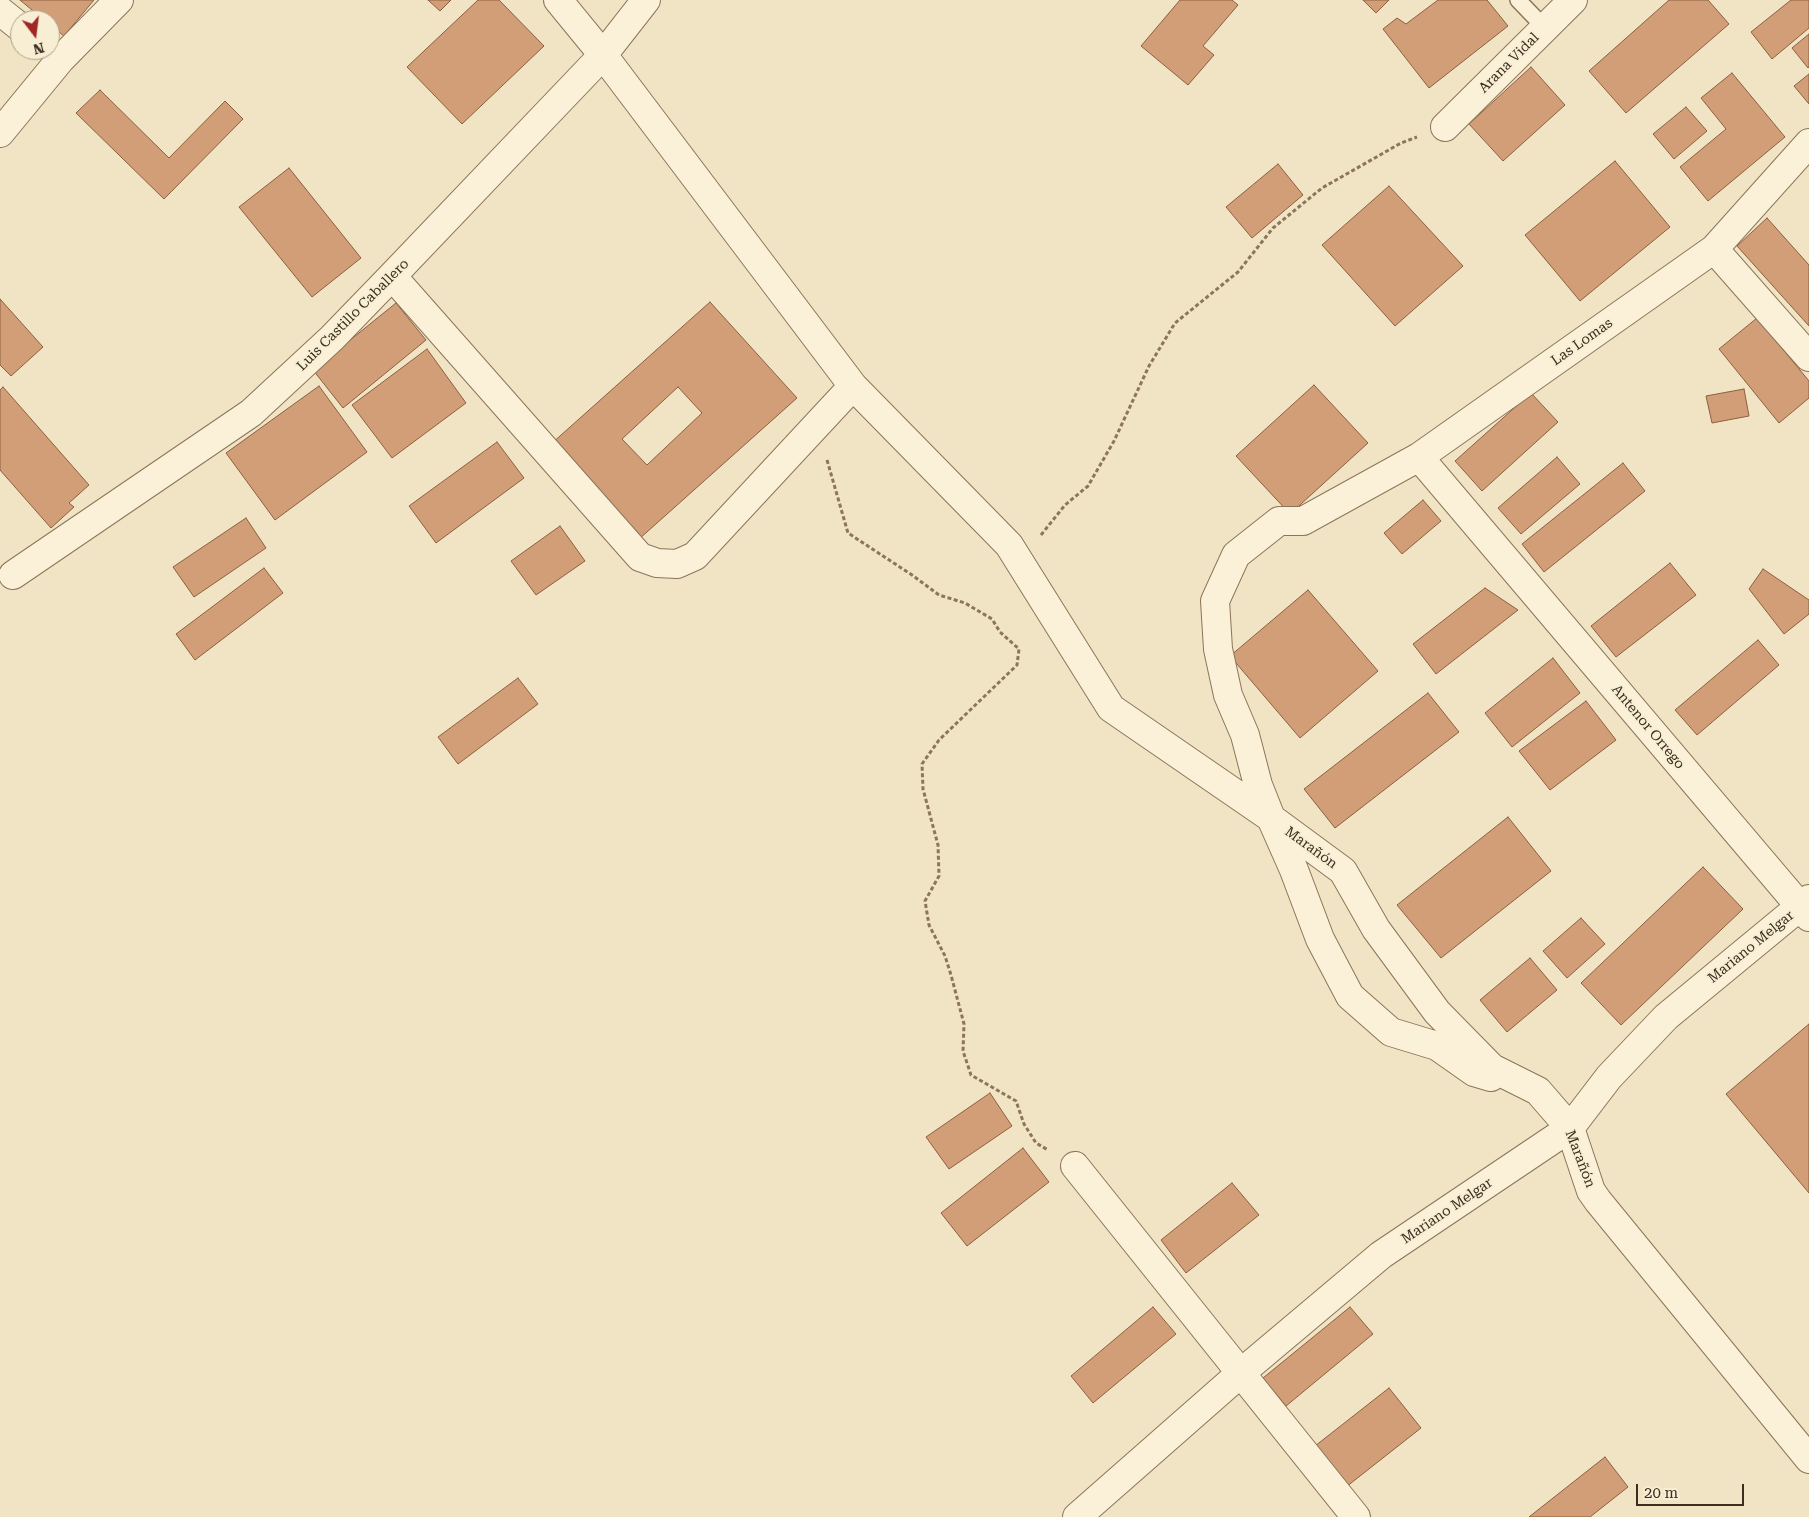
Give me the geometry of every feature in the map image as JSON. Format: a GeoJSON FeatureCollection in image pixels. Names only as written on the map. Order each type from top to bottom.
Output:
{"type":"FeatureCollection","features":[{"type":"Feature","properties":{"kind":"street"},"geometry":{"type":"LineString","coordinates":[[60,50],[119,0]]}},
{"type":"Feature","properties":{"kind":"street","name":"Marañón"},"geometry":{"type":"LineString","coordinates":[[558,0],[603,55],[853,386],[1009,544],[1111,708],[1271,818],[1343,871],[1376,928],[1437,1012],[1492,1068],[1538,1091],[1570,1128],[1591,1191],[1598,1201],[1809,1458]]}},
{"type":"Feature","properties":{"kind":"street","name":"Luis Castillo Caballero"},"geometry":{"type":"LineString","coordinates":[[12,575],[251,414],[332,338],[603,55],[646,0]]}},
{"type":"Feature","properties":{"kind":"street","name":"Arana Vidal"},"geometry":{"type":"LineString","coordinates":[[1445,126],[1573,0]]}},
{"type":"Feature","properties":{"kind":"street"},"geometry":{"type":"LineString","coordinates":[[0,11],[10,19]]}},
{"type":"Feature","properties":{"kind":"street"},"geometry":{"type":"LineString","coordinates":[[0,133],[51,60]]}},
{"type":"Feature","properties":{"kind":"street","name":"Las Lomas"},"geometry":{"type":"LineString","coordinates":[[1538,1091],[1474,1072],[1437,1046],[1391,1032],[1350,996],[1320,939],[1258,784],[1246,735],[1228,694],[1218,649],[1215,601],[1236,555],[1280,521],[1303,521],[1419,457],[1714,249],[1809,143]]}},
{"type":"Feature","properties":{"kind":"street"},"geometry":{"type":"LineString","coordinates":[[1714,249],[1809,357]]}},
{"type":"Feature","properties":{"kind":"street"},"geometry":{"type":"LineString","coordinates":[[392,276],[640,557],[657,562],[677,564],[695,556],[853,386]]}},
{"type":"Feature","properties":{"kind":"street","name":"Antenor Orrego"},"geometry":{"type":"LineString","coordinates":[[1419,457],[1806,908]]}},
{"type":"Feature","properties":{"kind":"street","name":"Mariano Melgar"},"geometry":{"type":"LineString","coordinates":[[1078,1517],[1242,1372],[1381,1255],[1570,1128],[1609,1077],[1666,1018],[1806,908]]}},
{"type":"Feature","properties":{"kind":"street"},"geometry":{"type":"LineString","coordinates":[[1075,1166],[1242,1372],[1356,1517]]}},
{"type":"Feature","properties":{"kind":"lane"},"geometry":{"type":"LineString","coordinates":[[1518,0],[1545,28]]}},
{"type":"Feature","properties":{"kind":"path"},"geometry":{"type":"LineString","coordinates":[[1032,581],[1031,559],[1042,533],[1065,505],[1088,486],[1114,441],[1149,366],[1176,323],[1238,272],[1273,228],[1322,188],[1401,143],[1445,126]]}},
{"type":"Feature","properties":{"kind":"path"},"geometry":{"type":"LineString","coordinates":[[818,423],[848,533],[939,595],[965,603],[992,619],[1000,632],[1019,648],[1017,665],[939,740],[922,764],[923,789],[938,845],[938,876],[925,901],[929,925],[945,956],[951,974],[964,1024],[963,1051],[971,1075],[1016,1101],[1024,1124],[1036,1143],[1063,1162],[1075,1166]]}},
{"type":"Feature","properties":{"kind":"building"},"geometry":{"type":"Polygon","coordinates":[[[20,0],[94,0],[64,36],[60,33],[60,10],[32,10],[20,0]]]}},
{"type":"Feature","properties":{"kind":"building"},"geometry":{"type":"Polygon","coordinates":[[[428,0],[451,0],[440,11],[428,0]]]}},
{"type":"Feature","properties":{"kind":"building"},"geometry":{"type":"Polygon","coordinates":[[[478,0],[499,0],[544,46],[462,124],[407,67],[478,0]]]}},
{"type":"Feature","properties":{"kind":"building"},"geometry":{"type":"Polygon","coordinates":[[[1180,0],[1232,0],[1238,5],[1203,46],[1214,55],[1188,85],[1141,46],[1180,0]]]}},
{"type":"Feature","properties":{"kind":"building"},"geometry":{"type":"Polygon","coordinates":[[[1363,0],[1389,0],[1376,13],[1363,0]]]}},
{"type":"Feature","properties":{"kind":"building"},"geometry":{"type":"Polygon","coordinates":[[[1438,0],[1487,0],[1508,26],[1429,88],[1383,29],[1397,18],[1406,24],[1438,0]]]}},
{"type":"Feature","properties":{"kind":"building"},"geometry":{"type":"Polygon","coordinates":[[[1669,0],[1708,0],[1729,24],[1626,113],[1589,71],[1669,0]]]}},
{"type":"Feature","properties":{"kind":"building"},"geometry":{"type":"Polygon","coordinates":[[[1791,0],[1809,0],[1809,28],[1772,59],[1751,32],[1791,0]]]}},
{"type":"Feature","properties":{"kind":"building"},"geometry":{"type":"Polygon","coordinates":[[[1809,34],[1809,67],[1808,68],[1792,48],[1809,34]]]}},
{"type":"Feature","properties":{"kind":"building"},"geometry":{"type":"Polygon","coordinates":[[[1531,67],[1565,105],[1503,161],[1469,124],[1531,67]]]}},
{"type":"Feature","properties":{"kind":"building"},"geometry":{"type":"Polygon","coordinates":[[[1732,73],[1785,137],[1708,201],[1680,167],[1726,129],[1701,98],[1732,73]]]}},
{"type":"Feature","properties":{"kind":"building"},"geometry":{"type":"Polygon","coordinates":[[[1809,74],[1809,104],[1794,86],[1809,74]]]}},
{"type":"Feature","properties":{"kind":"building"},"geometry":{"type":"Polygon","coordinates":[[[100,90],[169,158],[225,101],[243,119],[164,199],[76,113],[100,90]]]}},
{"type":"Feature","properties":{"kind":"building"},"geometry":{"type":"Polygon","coordinates":[[[1686,107],[1707,131],[1674,159],[1653,134],[1686,107]]]}},
{"type":"Feature","properties":{"kind":"building"},"geometry":{"type":"Polygon","coordinates":[[[1615,161],[1670,227],[1580,301],[1525,235],[1615,161]]]}},
{"type":"Feature","properties":{"kind":"building"},"geometry":{"type":"Polygon","coordinates":[[[1278,164],[1303,195],[1252,238],[1226,207],[1278,164]]]}},
{"type":"Feature","properties":{"kind":"building"},"geometry":{"type":"Polygon","coordinates":[[[289,168],[361,258],[312,297],[239,207],[289,168]]]}},
{"type":"Feature","properties":{"kind":"building"},"geometry":{"type":"Polygon","coordinates":[[[1389,186],[1463,266],[1395,326],[1322,245],[1389,186]]]}},
{"type":"Feature","properties":{"kind":"building"},"geometry":{"type":"Polygon","coordinates":[[[1767,218],[1809,265],[1809,326],[1737,246],[1767,218]]]}},
{"type":"Feature","properties":{"kind":"building"},"geometry":{"type":"Polygon","coordinates":[[[0,299],[43,347],[11,376],[0,365],[0,299]]]}},
{"type":"Feature","properties":{"kind":"building"},"geometry":{"type":"Polygon","coordinates":[[[710,302],[797,398],[638,540],[551,444],[710,302]],[[678,387],[622,439],[647,465],[702,413],[678,387]]]}},
{"type":"Feature","properties":{"kind":"building"},"geometry":{"type":"Polygon","coordinates":[[[396,303],[426,340],[343,408],[313,370],[396,303]]]}},
{"type":"Feature","properties":{"kind":"building"},"geometry":{"type":"Polygon","coordinates":[[[1757,318],[1809,381],[1809,398],[1779,423],[1719,349],[1757,318]]]}},
{"type":"Feature","properties":{"kind":"building"},"geometry":{"type":"Polygon","coordinates":[[[427,349],[466,403],[392,458],[352,405],[427,349]]]}},
{"type":"Feature","properties":{"kind":"building"},"geometry":{"type":"Polygon","coordinates":[[[1314,385],[1368,443],[1290,514],[1236,456],[1314,385]]]}},
{"type":"Feature","properties":{"kind":"building"},"geometry":{"type":"Polygon","coordinates":[[[319,386],[367,452],[275,520],[226,453],[319,386]]]}},
{"type":"Feature","properties":{"kind":"building"},"geometry":{"type":"Polygon","coordinates":[[[3,387],[89,485],[69,503],[74,507],[51,528],[0,470],[0,390],[3,387]]]}},
{"type":"Feature","properties":{"kind":"building"},"geometry":{"type":"Polygon","coordinates":[[[1744,389],[1749,416],[1712,423],[1706,396],[1744,389]]]}},
{"type":"Feature","properties":{"kind":"building"},"geometry":{"type":"Polygon","coordinates":[[[1531,393],[1558,422],[1482,491],[1455,461],[1531,393]]]}},
{"type":"Feature","properties":{"kind":"building"},"geometry":{"type":"Polygon","coordinates":[[[497,442],[524,478],[436,543],[409,506],[497,442]]]}},
{"type":"Feature","properties":{"kind":"building"},"geometry":{"type":"Polygon","coordinates":[[[1557,457],[1580,484],[1521,534],[1498,508],[1557,457]]]}},
{"type":"Feature","properties":{"kind":"building"},"geometry":{"type":"Polygon","coordinates":[[[1623,463],[1645,491],[1544,572],[1522,544],[1623,463]]]}},
{"type":"Feature","properties":{"kind":"building"},"geometry":{"type":"Polygon","coordinates":[[[1423,500],[1441,521],[1402,554],[1384,533],[1423,500]]]}},
{"type":"Feature","properties":{"kind":"building"},"geometry":{"type":"Polygon","coordinates":[[[246,518],[266,548],[194,597],[173,567],[246,518]]]}},
{"type":"Feature","properties":{"kind":"building"},"geometry":{"type":"Polygon","coordinates":[[[560,526],[585,561],[536,595],[511,561],[560,526]]]}},
{"type":"Feature","properties":{"kind":"building"},"geometry":{"type":"Polygon","coordinates":[[[1670,563],[1696,595],[1616,657],[1591,626],[1670,563]]]}},
{"type":"Feature","properties":{"kind":"building"},"geometry":{"type":"Polygon","coordinates":[[[264,568],[283,593],[195,660],[176,634],[264,568]]]}},
{"type":"Feature","properties":{"kind":"building"},"geometry":{"type":"Polygon","coordinates":[[[1763,569],[1809,600],[1809,614],[1784,634],[1749,589],[1763,569]]]}},
{"type":"Feature","properties":{"kind":"building"},"geometry":{"type":"Polygon","coordinates":[[[1485,588],[1518,610],[1436,674],[1413,644],[1485,588]]]}},
{"type":"Feature","properties":{"kind":"building"},"geometry":{"type":"Polygon","coordinates":[[[1308,590],[1378,671],[1300,738],[1230,656],[1308,590]]]}},
{"type":"Feature","properties":{"kind":"building"},"geometry":{"type":"Polygon","coordinates":[[[1758,640],[1779,665],[1697,735],[1675,710],[1758,640]]]}},
{"type":"Feature","properties":{"kind":"building"},"geometry":{"type":"Polygon","coordinates":[[[1553,658],[1580,693],[1512,747],[1485,713],[1553,658]]]}},
{"type":"Feature","properties":{"kind":"building"},"geometry":{"type":"Polygon","coordinates":[[[518,678],[538,704],[458,764],[438,737],[518,678]]]}},
{"type":"Feature","properties":{"kind":"building"},"geometry":{"type":"Polygon","coordinates":[[[1428,693],[1459,732],[1335,828],[1304,789],[1428,693]]]}},
{"type":"Feature","properties":{"kind":"building"},"geometry":{"type":"Polygon","coordinates":[[[1586,701],[1616,740],[1550,790],[1519,751],[1586,701]]]}},
{"type":"Feature","properties":{"kind":"building"},"geometry":{"type":"Polygon","coordinates":[[[1508,817],[1551,871],[1441,958],[1397,905],[1508,817]]]}},
{"type":"Feature","properties":{"kind":"building"},"geometry":{"type":"Polygon","coordinates":[[[1703,867],[1743,909],[1621,1025],[1581,983],[1703,867]]]}},
{"type":"Feature","properties":{"kind":"building"},"geometry":{"type":"Polygon","coordinates":[[[1581,918],[1605,944],[1567,978],[1543,951],[1581,918]]]}},
{"type":"Feature","properties":{"kind":"building"},"geometry":{"type":"Polygon","coordinates":[[[1530,958],[1557,990],[1507,1032],[1480,1000],[1530,958]]]}},
{"type":"Feature","properties":{"kind":"building"},"geometry":{"type":"Polygon","coordinates":[[[1809,1024],[1809,1193],[1726,1094],[1809,1024]]]}},
{"type":"Feature","properties":{"kind":"building"},"geometry":{"type":"Polygon","coordinates":[[[990,1093],[1012,1126],[949,1169],[926,1137],[990,1093]]]}},
{"type":"Feature","properties":{"kind":"building"},"geometry":{"type":"Polygon","coordinates":[[[1023,1148],[1049,1182],[967,1246],[941,1213],[1023,1148]]]}},
{"type":"Feature","properties":{"kind":"building"},"geometry":{"type":"Polygon","coordinates":[[[1232,1183],[1259,1215],[1186,1273],[1161,1240],[1232,1183]]]}},
{"type":"Feature","properties":{"kind":"building"},"geometry":{"type":"Polygon","coordinates":[[[1153,1307],[1176,1334],[1093,1403],[1071,1376],[1153,1307]]]}},
{"type":"Feature","properties":{"kind":"building"},"geometry":{"type":"Polygon","coordinates":[[[1350,1307],[1373,1334],[1286,1406],[1263,1378],[1350,1307]]]}},
{"type":"Feature","properties":{"kind":"building"},"geometry":{"type":"Polygon","coordinates":[[[1389,1388],[1421,1428],[1346,1487],[1315,1446],[1389,1388]]]}},
{"type":"Feature","properties":{"kind":"building"},"geometry":{"type":"Polygon","coordinates":[[[1605,1457],[1628,1487],[1590,1517],[1529,1517],[1605,1457]]]}}]}
